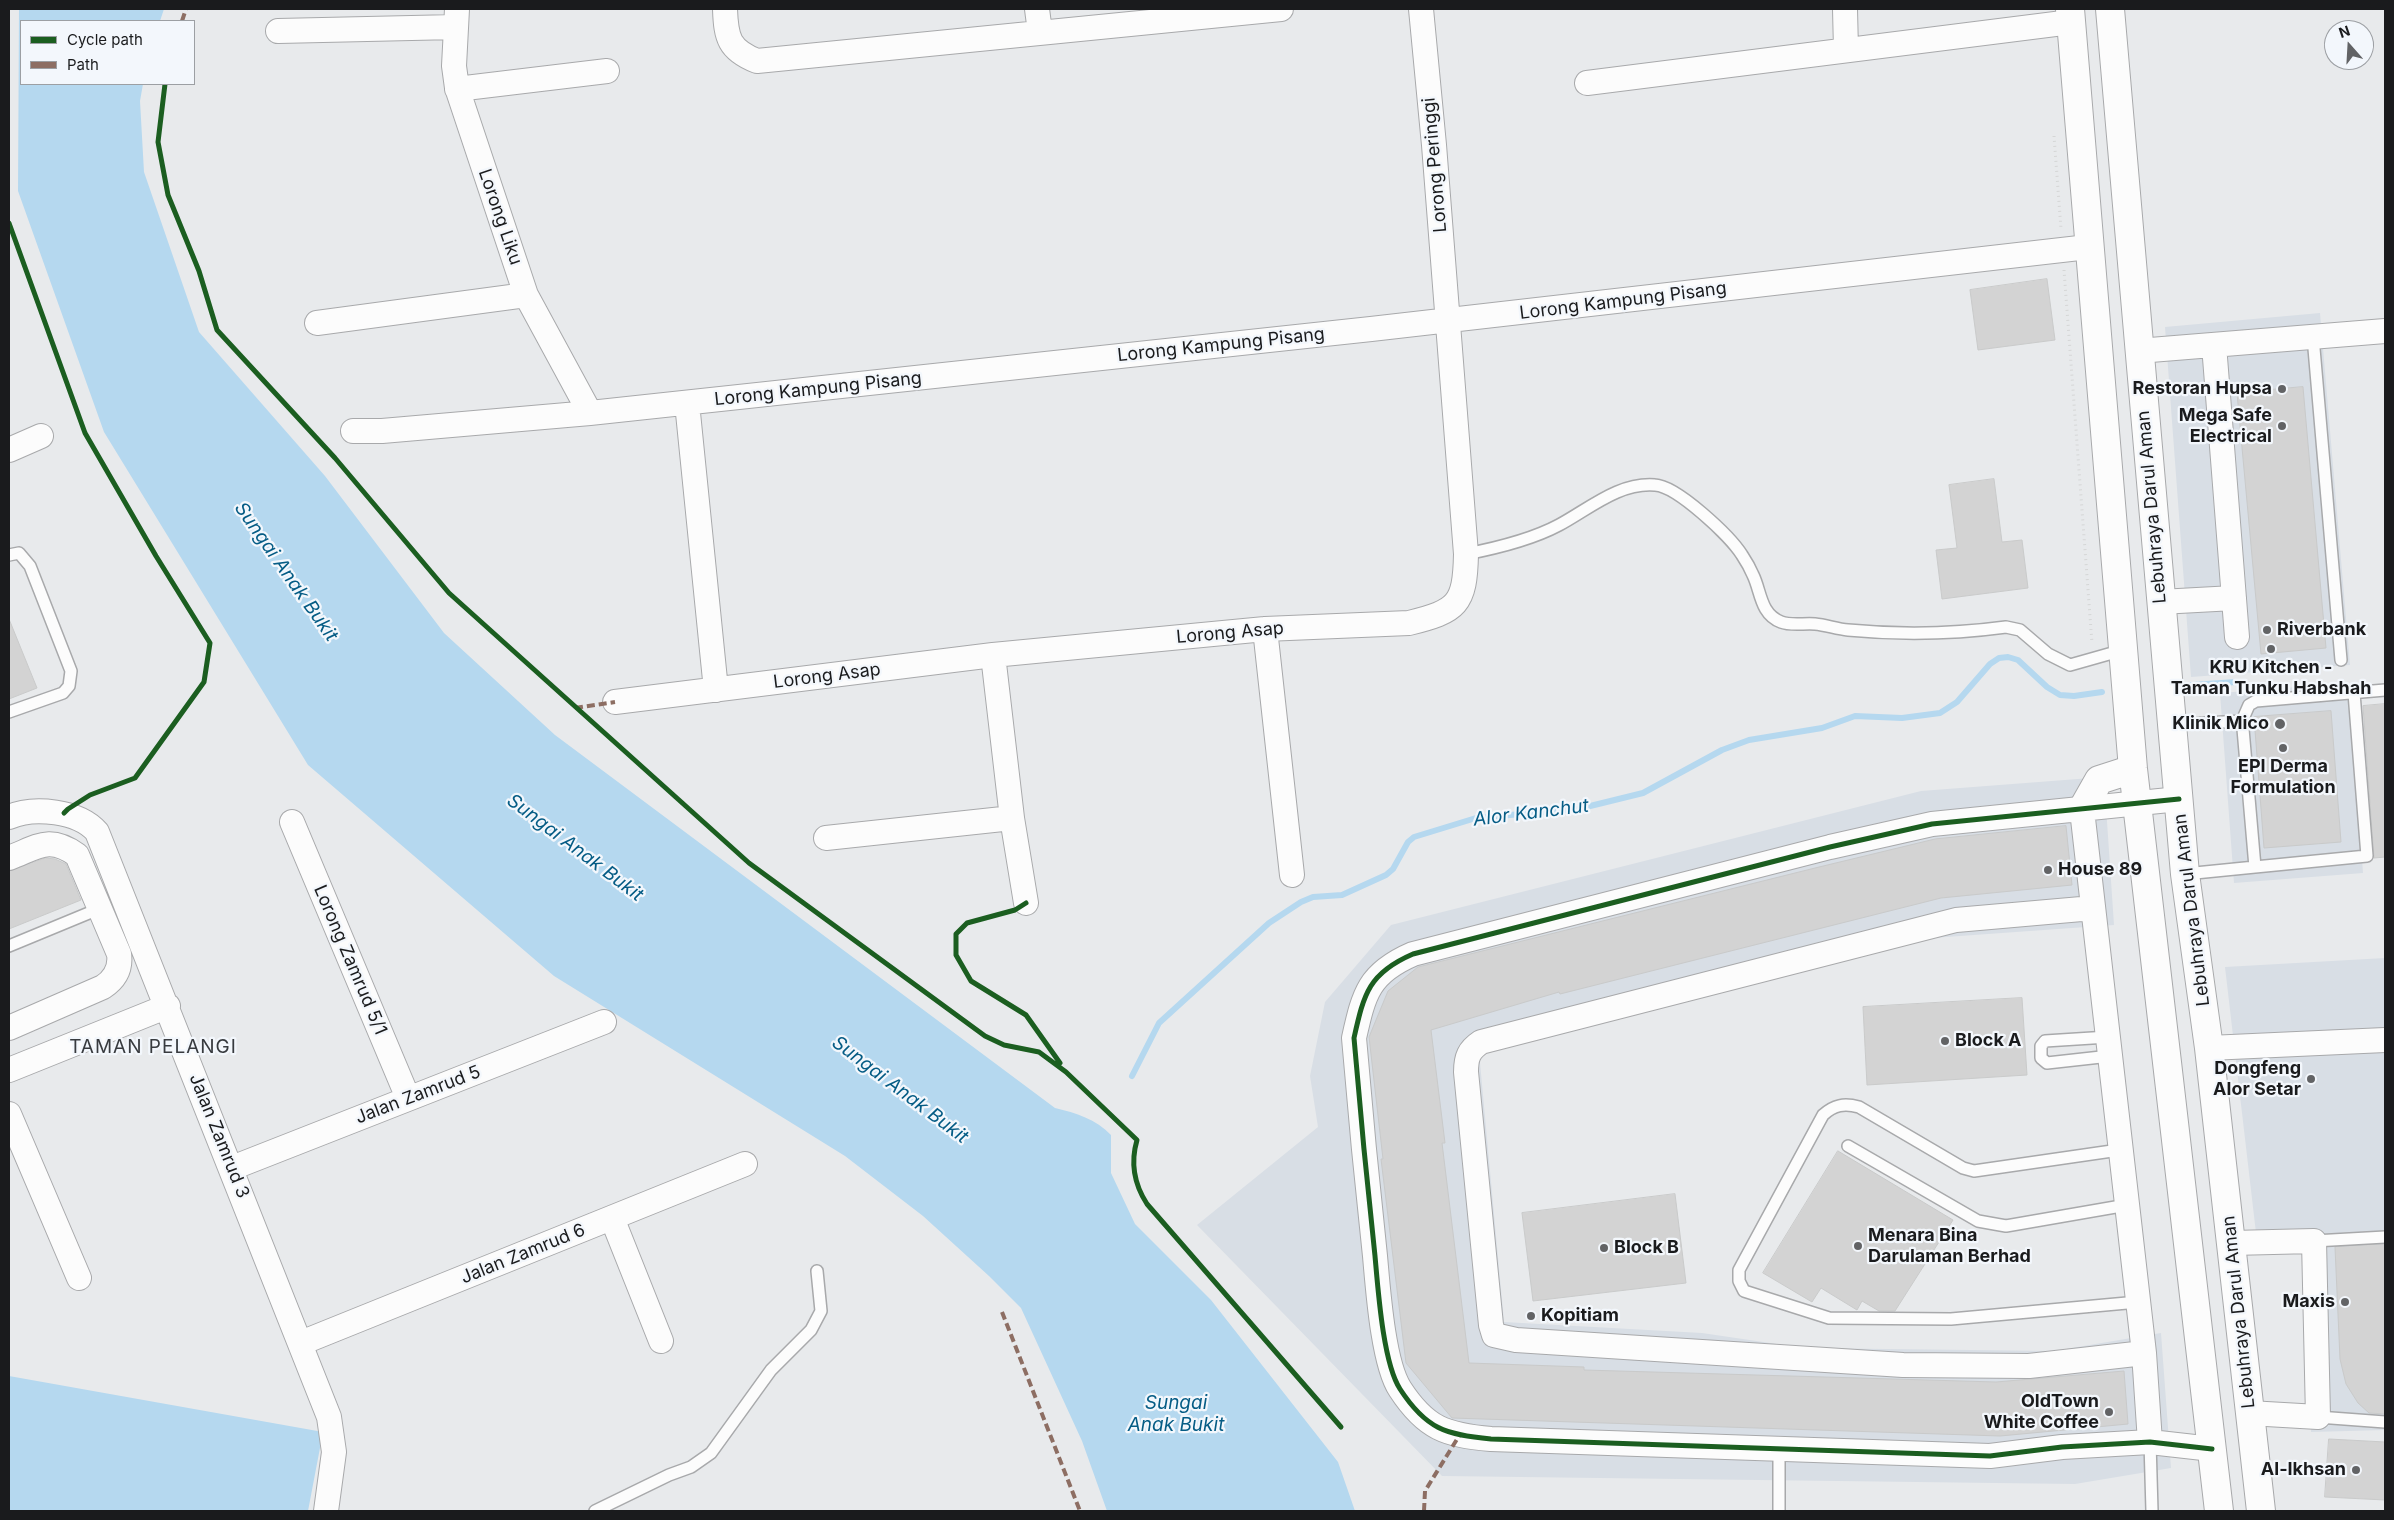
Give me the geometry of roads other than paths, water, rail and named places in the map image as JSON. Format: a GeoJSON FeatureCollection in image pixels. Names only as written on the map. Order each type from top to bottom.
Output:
{"type":"FeatureCollection","features":[{"type":"Feature","properties":{"kind":"main road","name":"Lebuhraya Darul Aman"},"geometry":{"type":"LineString","coordinates":[[2110,9],[2138,351],[2185,874],[2209,1048],[2261,1511]]}},
{"type":"Feature","properties":{"kind":"main road"},"geometry":{"type":"LineString","coordinates":[[2070,16],[2076,249],[2123,650],[2133,769],[2220,1511]]}},
{"type":"Feature","properties":{"kind":"main road"},"geometry":{"type":"LineString","coordinates":[[2082,810],[2099,780],[2133,769]]}},
{"type":"Feature","properties":{"kind":"street"},"geometry":{"type":"LineString","coordinates":[[725,9],[725,26],[731,44],[741,55],[757,60],[1039,20],[1281,9]]}},
{"type":"Feature","properties":{"kind":"street","name":"Lorong Peringgi"},"geometry":{"type":"LineString","coordinates":[[1421,9],[1448,321]]}},
{"type":"Feature","properties":{"kind":"street"},"geometry":{"type":"LineString","coordinates":[[1845,9],[1846,50]]}},
{"type":"Feature","properties":{"kind":"street"},"geometry":{"type":"LineString","coordinates":[[1587,83],[1846,50],[2017,19],[2070,16]]}},
{"type":"Feature","properties":{"kind":"street"},"geometry":{"type":"LineString","coordinates":[[278,31],[456,18]]}},
{"type":"Feature","properties":{"kind":"street","name":"Lorong Liku"},"geometry":{"type":"LineString","coordinates":[[456,18],[454,66],[457,89],[526,295],[590,413]]}},
{"type":"Feature","properties":{"kind":"street"},"geometry":{"type":"LineString","coordinates":[[457,89],[607,71]]}},
{"type":"Feature","properties":{"kind":"street","name":"Lorong Kampung Pisang"},"geometry":{"type":"LineString","coordinates":[[353,431],[382,431],[687,403],[1448,321],[2076,249]]}},
{"type":"Feature","properties":{"kind":"street"},"geometry":{"type":"LineString","coordinates":[[317,323],[526,295]]}},
{"type":"Feature","properties":{"kind":"street","name":"Lorong Asap"},"geometry":{"type":"LineString","coordinates":[[615,702],[993,654],[1265,629],[1409,623],[1426,619],[1452,607],[1460,600],[1465,584],[1466,554],[1448,321]]}},
{"type":"Feature","properties":{"kind":"street"},"geometry":{"type":"LineString","coordinates":[[2138,351],[2385,331]]}},
{"type":"Feature","properties":{"kind":"street"},"geometry":{"type":"LineString","coordinates":[[2214,345],[2237,637]]}},
{"type":"Feature","properties":{"kind":"street"},"geometry":{"type":"LineString","coordinates":[[687,403],[716,690]]}},
{"type":"Feature","properties":{"kind":"street"},"geometry":{"type":"LineString","coordinates":[[9,450],[41,436]]}},
{"type":"Feature","properties":{"kind":"street"},"geometry":{"type":"LineString","coordinates":[[2160,602],[2234,598]]}},
{"type":"Feature","properties":{"kind":"street"},"geometry":{"type":"LineString","coordinates":[[1265,629],[1292,875]]}},
{"type":"Feature","properties":{"kind":"street"},"geometry":{"type":"LineString","coordinates":[[993,654],[1012,818],[1026,903]]}},
{"type":"Feature","properties":{"kind":"street"},"geometry":{"type":"LineString","coordinates":[[2179,799],[1923,826],[1830,847],[1428,950],[1392,963],[1376,979],[1362,1000],[1354,1038],[1378,1293],[1389,1362],[1399,1388],[1413,1406],[1436,1428],[1459,1436],[1990,1456],[2062,1447],[2150,1442],[2212,1449]]}},
{"type":"Feature","properties":{"kind":"street"},"geometry":{"type":"LineString","coordinates":[[2082,810],[2119,1150],[2144,1353],[2150,1442]]}},
{"type":"Feature","properties":{"kind":"street","name":"Jalan Zamrud 3"},"geometry":{"type":"LineString","coordinates":[[9,817],[19,813],[64,813],[89,823],[98,832],[329,1417],[334,1452],[326,1511]]}},
{"type":"Feature","properties":{"kind":"street"},"geometry":{"type":"LineString","coordinates":[[826,838],[1012,818]]}},
{"type":"Feature","properties":{"kind":"street","name":"Lorong Zamrud 5/1"},"geometry":{"type":"LineString","coordinates":[[292,822],[408,1098]]}},
{"type":"Feature","properties":{"kind":"street"},"geometry":{"type":"LineString","coordinates":[[9,858],[48,843],[64,845],[77,855],[101,908],[119,954],[120,964],[112,981],[103,987],[9,1028]]}},
{"type":"Feature","properties":{"kind":"street"},"geometry":{"type":"LineString","coordinates":[[2094,908],[1956,920],[1481,1042],[1471,1049],[1466,1060],[1466,1072],[1491,1325],[1494,1335],[1516,1340],[1904,1365],[2029,1366],[2144,1353]]}},
{"type":"Feature","properties":{"kind":"street"},"geometry":{"type":"LineString","coordinates":[[9,1070],[168,1006]]}},
{"type":"Feature","properties":{"kind":"street","name":"Jalan Zamrud 5"},"geometry":{"type":"LineString","coordinates":[[232,1168],[604,1022]]}},
{"type":"Feature","properties":{"kind":"street"},"geometry":{"type":"LineString","coordinates":[[2209,1048],[2385,1040]]}},
{"type":"Feature","properties":{"kind":"street"},"geometry":{"type":"LineString","coordinates":[[9,1114],[79,1278]]}},
{"type":"Feature","properties":{"kind":"street","name":"Jalan Zamrud 6"},"geometry":{"type":"LineString","coordinates":[[300,1343],[745,1164]]}},
{"type":"Feature","properties":{"kind":"street"},"geometry":{"type":"LineString","coordinates":[[612,1218],[661,1341]]}},
{"type":"Feature","properties":{"kind":"street"},"geometry":{"type":"LineString","coordinates":[[2232,1243],[2314,1241],[2318,1417],[2249,1413]]}},
{"type":"Feature","properties":{"kind":"lane"},"geometry":{"type":"LineString","coordinates":[[2313,337],[2341,660]]}},
{"type":"Feature","properties":{"kind":"lane"},"geometry":{"type":"LineString","coordinates":[[1466,554],[1500,547],[1559,525],[1609,495],[1639,486],[1657,484],[1706,516],[1734,543],[1754,576],[1761,603],[1780,622],[1815,624],[1844,630],[1912,634],[2006,627],[2020,630],[2048,654],[2070,665],[2123,650]]}},
{"type":"Feature","properties":{"kind":"lane"},"geometry":{"type":"LineString","coordinates":[[9,555],[19,553],[30,566],[71,671],[69,686],[63,693],[9,712]]}},
{"type":"Feature","properties":{"kind":"lane"},"geometry":{"type":"LineString","coordinates":[[2255,867],[2242,721],[2249,705],[2256,700],[2385,690]]}},
{"type":"Feature","properties":{"kind":"lane"},"geometry":{"type":"LineString","coordinates":[[2185,874],[2367,856],[2354,693]]}},
{"type":"Feature","properties":{"kind":"lane"},"geometry":{"type":"LineString","coordinates":[[2171,725],[2242,721]]}},
{"type":"Feature","properties":{"kind":"lane"},"geometry":{"type":"LineString","coordinates":[[9,946],[101,908]]}},
{"type":"Feature","properties":{"kind":"lane"},"geometry":{"type":"LineString","coordinates":[[2042,1043],[2109,1046],[2044,1062],[2041,1058],[2042,1043]]}},
{"type":"Feature","properties":{"kind":"lane"},"geometry":{"type":"LineString","coordinates":[[2119,1150],[1974,1171],[1963,1168],[1859,1107],[1839,1105],[1830,1108],[1823,1115],[1740,1270],[1739,1281],[1744,1292],[1829,1318],[1951,1320],[2138,1302]]}},
{"type":"Feature","properties":{"kind":"lane"},"geometry":{"type":"LineString","coordinates":[[1848,1146],[1978,1221],[1991,1225],[2006,1226],[2127,1205]]}},
{"type":"Feature","properties":{"kind":"lane"},"geometry":{"type":"LineString","coordinates":[[2314,1241],[2385,1237]]}},
{"type":"Feature","properties":{"kind":"lane"},"geometry":{"type":"LineString","coordinates":[[595,1511],[690,1466],[711,1453],[771,1370],[811,1330],[821,1311],[817,1271]]}},
{"type":"Feature","properties":{"kind":"lane"},"geometry":{"type":"LineString","coordinates":[[2318,1417],[2385,1422]]}},
{"type":"Feature","properties":{"kind":"lane"},"geometry":{"type":"LineString","coordinates":[[2150,1442],[2152,1511]]}},
{"type":"Feature","properties":{"kind":"lane"},"geometry":{"type":"LineString","coordinates":[[1779,1448],[1779,1511]]}},
{"type":"Feature","properties":{"kind":"water","name":"Sungai Anak Bukit"},"geometry":{"type":"Polygon","coordinates":[[[19,9],[164,9],[160,20],[20,20],[20,85],[143,85],[140,101],[144,172],[199,332],[325,476],[444,633],[555,735],[1055,1108],[1085,1117],[1105,1129],[1111,1135],[1111,1173],[1135,1224],[1211,1300],[1338,1462],[1355,1511],[1107,1511],[1082,1441],[1021,1308],[989,1276],[923,1216],[845,1156],[554,976],[308,765],[104,432],[18,191],[19,9]]]}},
{"type":"Feature","properties":{"kind":"water"},"geometry":{"type":"Polygon","coordinates":[[[9,1376],[323,1432],[308,1511],[9,1511],[9,1376]]]}},
{"type":"Feature","properties":{"kind":"waterway","name":"Alor Kanchut"},"geometry":{"type":"LineString","coordinates":[[1132,1076],[1159,1023],[1269,923],[1301,902],[1313,897],[1342,895],[1386,875],[1393,869],[1408,842],[1414,837],[1476,818],[1578,809],[1643,793],[1722,750],[1749,740],[1822,728],[1855,716],[1902,718],[1940,713],[1957,702],[1990,664],[1999,658],[2008,657],[2018,660],[2047,687],[2060,695],[2074,696],[2102,692]]}},
{"type":"Feature","properties":{"kind":"waterway","name":"Alor Kanchut"},"geometry":{"type":"LineString","coordinates":[[2192,685],[2236,682]]}},
{"type":"Feature","properties":{"kind":"place","name":"Restoran Hupsa"},"geometry":{"type":"Point","coordinates":[2282,389]}},
{"type":"Feature","properties":{"kind":"place","name":"Mega Safe Electrical"},"geometry":{"type":"Point","coordinates":[2282,426]}},
{"type":"Feature","properties":{"kind":"place","name":"Riverbank"},"geometry":{"type":"Point","coordinates":[2267,630]}},
{"type":"Feature","properties":{"kind":"place","name":"KRU Kitchen - Taman Tunku Habshah"},"geometry":{"type":"Point","coordinates":[2271,649]}},
{"type":"Feature","properties":{"kind":"place","name":"Klinik Mico"},"geometry":{"type":"Point","coordinates":[2280,724]}},
{"type":"Feature","properties":{"kind":"place","name":"EPI Derma Formulation"},"geometry":{"type":"Point","coordinates":[2283,748]}},
{"type":"Feature","properties":{"kind":"place","name":"House 89"},"geometry":{"type":"Point","coordinates":[2048,870]}},
{"type":"Feature","properties":{"kind":"place","name":"Block A"},"geometry":{"type":"Point","coordinates":[1945,1041]}},
{"type":"Feature","properties":{"kind":"place","name":"Dongfeng Alor Setar"},"geometry":{"type":"Point","coordinates":[2311,1079]}},
{"type":"Feature","properties":{"kind":"place","name":"Menara Bina Darulaman Berhad"},"geometry":{"type":"Point","coordinates":[1858,1246]}},
{"type":"Feature","properties":{"kind":"place","name":"Block B"},"geometry":{"type":"Point","coordinates":[1604,1248]}},
{"type":"Feature","properties":{"kind":"place","name":"Maxis"},"geometry":{"type":"Point","coordinates":[2345,1302]}},
{"type":"Feature","properties":{"kind":"place","name":"Kopitiam"},"geometry":{"type":"Point","coordinates":[1531,1316]}},
{"type":"Feature","properties":{"kind":"place","name":"OldTown White Coffee"},"geometry":{"type":"Point","coordinates":[2109,1412]}},
{"type":"Feature","properties":{"kind":"place","name":"Al-Ikhsan"},"geometry":{"type":"Point","coordinates":[2356,1470]}},
{"type":"Feature","properties":{"kind":"district","name":"TAMAN PELANGI"},"geometry":{"type":"Point","coordinates":[153,1047]}}]}
